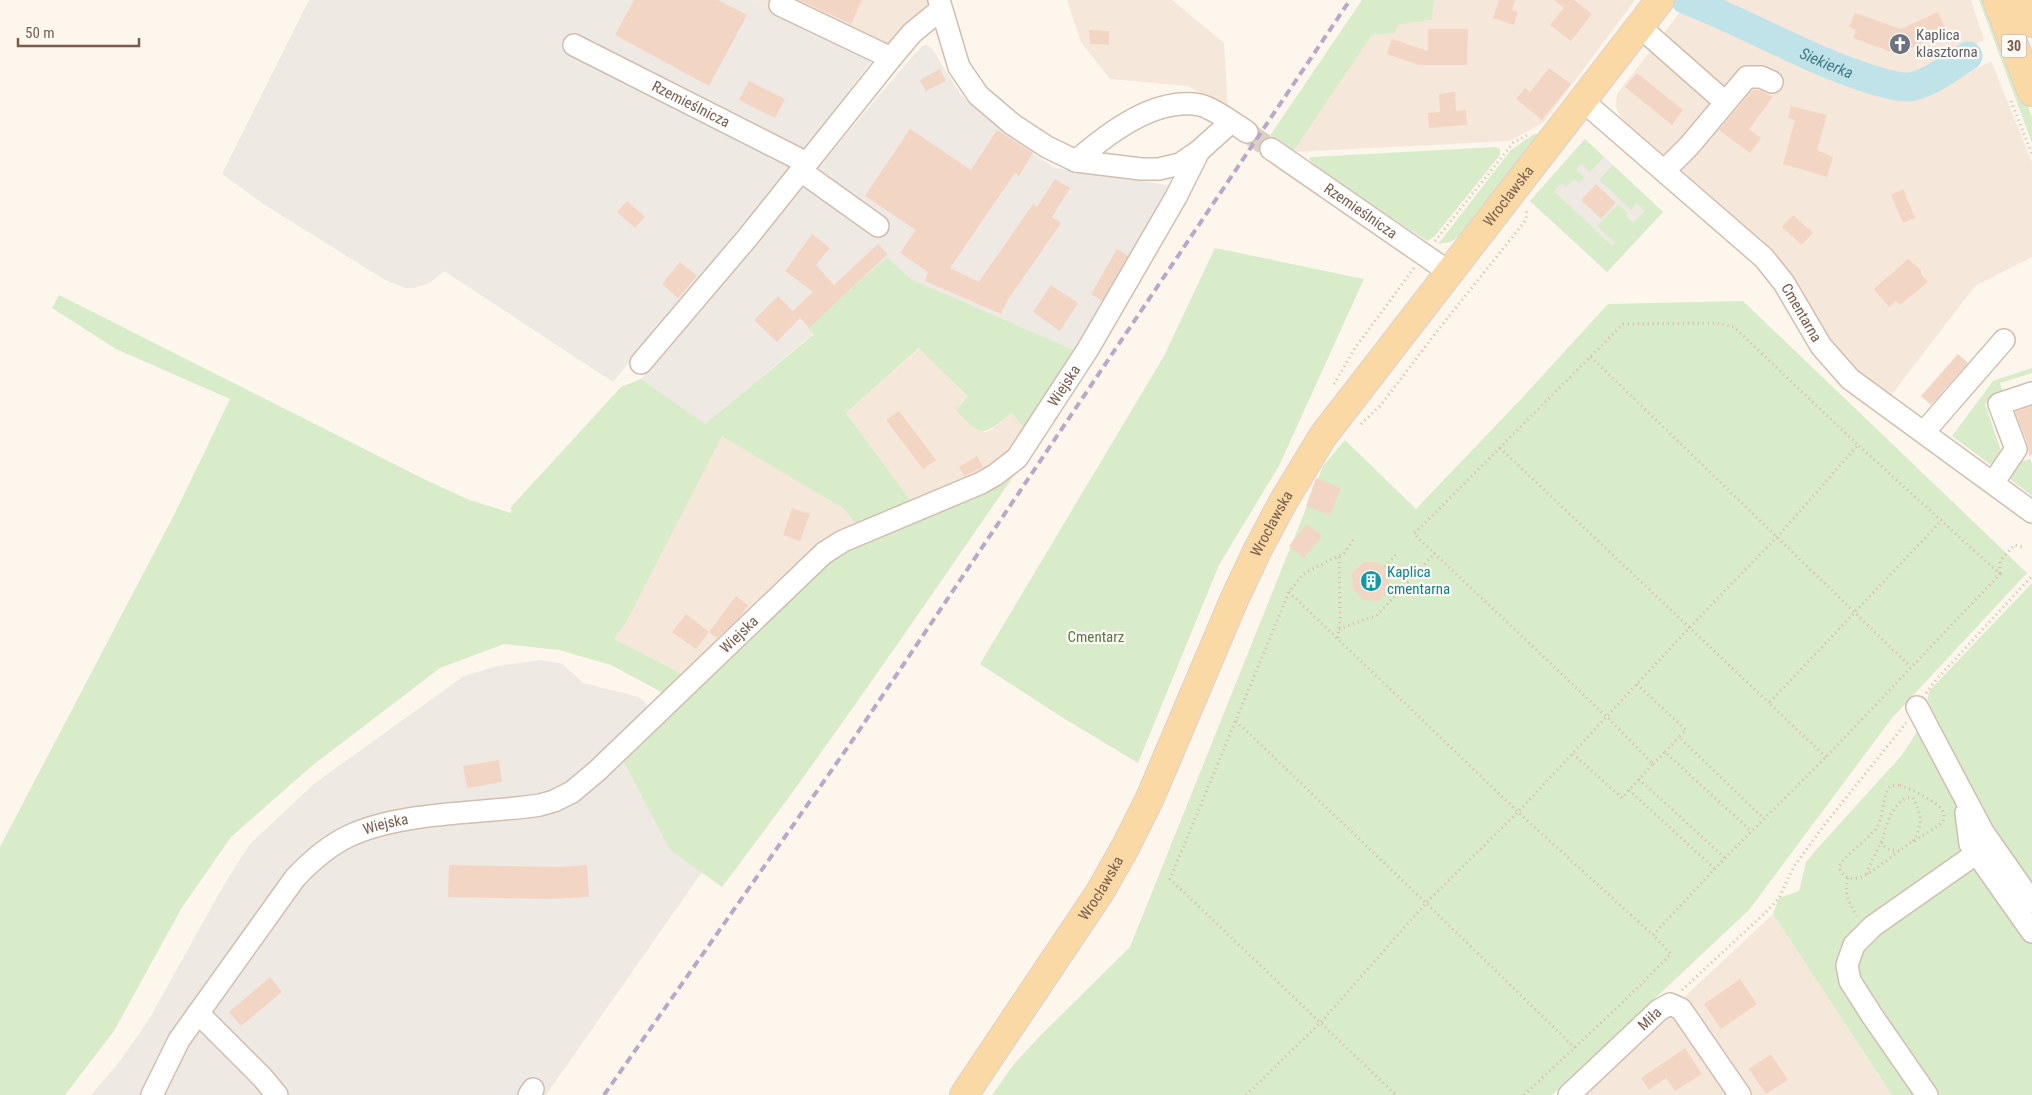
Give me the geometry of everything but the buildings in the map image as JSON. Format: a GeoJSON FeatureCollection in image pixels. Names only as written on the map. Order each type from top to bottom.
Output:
{"type":"FeatureCollection","features":[{"type":"Feature","properties":{"kind":"main road","name":"30"},"geometry":{"type":"LineString","coordinates":[[1997,0],[2032,92]]}},
{"type":"Feature","properties":{"kind":"main road","name":"30"},"geometry":{"type":"LineString","coordinates":[[2024,0],[2032,23]]}},
{"type":"Feature","properties":{"kind":"main road","name":"Wrocławska"},"geometry":{"type":"LineString","coordinates":[[964,1095],[1100,892],[1126,846],[1150,798],[1234,600],[1257,551],[1283,502],[1323,436],[1660,1]]}},
{"type":"Feature","properties":{"kind":"street"},"geometry":{"type":"LineString","coordinates":[[780,5],[890,58]]}},
{"type":"Feature","properties":{"kind":"street"},"geometry":{"type":"LineString","coordinates":[[641,363],[804,167],[890,58],[939,5],[959,66],[978,95],[1012,124],[1047,147],[1076,161],[1141,169],[1159,169],[1180,164],[1239,127],[1202,105],[1184,104],[1162,108],[1133,120],[1095,144],[1076,161]]}},
{"type":"Feature","properties":{"kind":"street"},"geometry":{"type":"LineString","coordinates":[[1640,27],[1725,102]]}},
{"type":"Feature","properties":{"kind":"street","name":"Rzemieślnicza"},"geometry":{"type":"LineString","coordinates":[[574,45],[804,167],[878,226]]}},
{"type":"Feature","properties":{"kind":"street"},"geometry":{"type":"LineString","coordinates":[[1664,171],[1747,78],[1761,77],[1772,82]]}},
{"type":"Feature","properties":{"kind":"street","name":"Cmentarna"},"geometry":{"type":"LineString","coordinates":[[1582,101],[1773,268],[1821,346],[1850,379],[2025,505],[2032,512]]}},
{"type":"Feature","properties":{"kind":"street","name":"Rzemieślnicza"},"geometry":{"type":"LineString","coordinates":[[1271,149],[1449,272]]}},
{"type":"Feature","properties":{"kind":"street","name":"Wiejska"},"geometry":{"type":"LineString","coordinates":[[152,1095],[179,1040],[295,878],[315,857],[350,836],[379,826],[410,819],[528,806],[554,801],[572,792],[597,771],[824,553],[843,541],[981,483],[1017,458],[1088,350],[1176,197],[1199,151]]}},
{"type":"Feature","properties":{"kind":"street"},"geometry":{"type":"LineString","coordinates":[[1924,432],[2004,340]]}},
{"type":"Feature","properties":{"kind":"street"},"geometry":{"type":"LineString","coordinates":[[1993,483],[2016,449],[1999,404],[2032,393]]}},
{"type":"Feature","properties":{"kind":"street"},"geometry":{"type":"LineString","coordinates":[[1918,707],[1983,832],[2032,902]]}},
{"type":"Feature","properties":{"kind":"street"},"geometry":{"type":"LineString","coordinates":[[1971,810],[1966,813],[1970,844],[2032,932]]}},
{"type":"Feature","properties":{"kind":"street"},"geometry":{"type":"LineString","coordinates":[[1927,1095],[1850,981],[1847,965],[1854,945],[1873,926],[1977,853]]}},
{"type":"Feature","properties":{"kind":"street","name":"Miła"},"geometry":{"type":"LineString","coordinates":[[1570,1095],[1660,1010],[1670,1004],[1682,1009],[1740,1095]]}},
{"type":"Feature","properties":{"kind":"street"},"geometry":{"type":"LineString","coordinates":[[198,1013],[262,1077],[277,1095]]}},
{"type":"Feature","properties":{"kind":"path"},"geometry":{"type":"LineString","coordinates":[[1360,425],[1380,406],[1526,220],[1527,201]]}},
{"type":"Feature","properties":{"kind":"path"},"geometry":{"type":"LineString","coordinates":[[1653,764],[1607,717],[1414,534],[1623,324],[1717,323],[1734,327],[1858,445],[2000,574]]}},
{"type":"Feature","properties":{"kind":"path"},"geometry":{"type":"LineString","coordinates":[[1591,356],[1910,666]]}},
{"type":"Feature","properties":{"kind":"path"},"geometry":{"type":"LineString","coordinates":[[1246,1095],[1321,1022],[1426,903],[1518,812],[1573,754],[1689,628],[1778,536],[1858,445]]}},
{"type":"Feature","properties":{"kind":"path"},"geometry":{"type":"LineString","coordinates":[[1500,448],[1826,757]]}},
{"type":"Feature","properties":{"kind":"path"},"geometry":{"type":"LineString","coordinates":[[1769,703],[1942,520]]}},
{"type":"Feature","properties":{"kind":"path"},"geometry":{"type":"LineString","coordinates":[[1353,540],[1344,553],[1303,574],[1289,592],[1170,879],[1396,1095]]}},
{"type":"Feature","properties":{"kind":"path"},"geometry":{"type":"LineString","coordinates":[[1653,935],[2000,574],[2000,561],[2014,545],[2023,547]]}},
{"type":"Feature","properties":{"kind":"path"},"geometry":{"type":"LineString","coordinates":[[1339,629],[1378,615],[1435,553]]}},
{"type":"Feature","properties":{"kind":"path"},"geometry":{"type":"LineString","coordinates":[[1385,568],[1397,554]]}},
{"type":"Feature","properties":{"kind":"path"},"geometry":{"type":"LineString","coordinates":[[1338,639],[1339,555]]}},
{"type":"Feature","properties":{"kind":"path"},"geometry":{"type":"LineString","coordinates":[[1670,1004],[1688,982],[1779,898],[1798,860],[1918,707],[1936,680],[2032,576]]}},
{"type":"Feature","properties":{"kind":"path"},"geometry":{"type":"LineString","coordinates":[[1289,592],[1518,812],[1653,935],[1671,954],[1524,1095]]}},
{"type":"Feature","properties":{"kind":"path"},"geometry":{"type":"LineString","coordinates":[[1573,754],[1622,798],[1686,730],[1637,684]]}},
{"type":"Feature","properties":{"kind":"path"},"geometry":{"type":"LineString","coordinates":[[1236,721],[1575,1048]]}},
{"type":"Feature","properties":{"kind":"path"},"geometry":{"type":"LineString","coordinates":[[1679,736],[1764,819]]}},
{"type":"Feature","properties":{"kind":"path"},"geometry":{"type":"LineString","coordinates":[[1665,752],[1751,831]]}},
{"type":"Feature","properties":{"kind":"path"},"geometry":{"type":"LineString","coordinates":[[1640,778],[1725,858]]}},
{"type":"Feature","properties":{"kind":"path"},"geometry":{"type":"LineString","coordinates":[[1900,785],[1942,809],[1943,822],[1912,842],[1867,874],[1857,878],[1848,878],[1841,873],[1839,867],[1844,858],[1874,831],[1880,822],[1886,792],[1890,786],[1900,785]]}},
{"type":"Feature","properties":{"kind":"path"},"geometry":{"type":"LineString","coordinates":[[1629,790],[1715,869]]}},
{"type":"Feature","properties":{"kind":"path"},"geometry":{"type":"LineString","coordinates":[[1913,798],[1916,793]]}},
{"type":"Feature","properties":{"kind":"path"},"geometry":{"type":"LineString","coordinates":[[1867,874],[1896,806],[1902,799],[1913,798]]}},
{"type":"Feature","properties":{"kind":"path"},"geometry":{"type":"LineString","coordinates":[[1912,842],[1920,828],[1921,818],[1913,798]]}},
{"type":"Feature","properties":{"kind":"path"},"geometry":{"type":"LineString","coordinates":[[1882,841],[1882,845],[1890,850],[1899,851]]}},
{"type":"Feature","properties":{"kind":"path"},"geometry":{"type":"LineString","coordinates":[[1848,878],[1845,889],[1848,902],[1867,932]]}},
{"type":"Feature","properties":{"kind":"shaded area"},"geometry":{"type":"Polygon","coordinates":[[[309,0],[752,0],[873,59],[786,174],[613,382],[444,271],[430,283],[415,288],[405,288],[385,280],[265,205],[222,174],[309,0]]]}},
{"type":"Feature","properties":{"kind":"shaded area"},"geometry":{"type":"Polygon","coordinates":[[[752,0],[931,0],[873,59],[752,0]]]}},
{"type":"Feature","properties":{"kind":"shaded area"},"geometry":{"type":"Polygon","coordinates":[[[1067,0],[1172,0],[1224,43],[1228,109],[1188,86],[1110,79],[1081,42],[1067,0]]]}},
{"type":"Feature","properties":{"kind":"shaded area"},"geometry":{"type":"Polygon","coordinates":[[[1434,0],[1635,0],[1544,122],[1510,141],[1293,152],[1372,35],[1395,33],[1398,25],[1432,20],[1434,0]]]}},
{"type":"Feature","properties":{"kind":"shaded area"},"geometry":{"type":"Polygon","coordinates":[[[1711,0],[1971,0],[1984,40],[1923,71],[1899,76],[1870,72],[1806,47],[1711,0]]]}},
{"type":"Feature","properties":{"kind":"shaded area"},"geometry":{"type":"Polygon","coordinates":[[[1684,7],[1854,81],[1909,94],[1938,89],[1991,61],[2032,162],[2032,257],[1975,286],[1889,398],[1850,367],[1741,229],[1622,121],[1616,106],[1617,94],[1684,7]]]}},
{"type":"Feature","properties":{"kind":"shaded area"},"geometry":{"type":"Polygon","coordinates":[[[927,45],[931,47],[960,94],[986,118],[1030,146],[1033,154],[1055,168],[1173,186],[1079,352],[911,279],[887,257],[807,328],[814,333],[704,425],[641,379],[880,94],[922,46],[927,45]]]}},
{"type":"Feature","properties":{"kind":"shaded area"},"geometry":{"type":"Polygon","coordinates":[[[1585,139],[1663,212],[1607,272],[1530,201],[1585,139]]]}},
{"type":"Feature","properties":{"kind":"shaded area"},"geometry":{"type":"Polygon","coordinates":[[[920,348],[968,398],[967,423],[976,430],[985,432],[991,430],[1012,413],[1028,433],[1009,458],[914,505],[846,413],[920,348]]]}},
{"type":"Feature","properties":{"kind":"shaded area"},"geometry":{"type":"Polygon","coordinates":[[[722,435],[844,509],[859,529],[685,675],[614,639],[626,623],[722,435]]]}},
{"type":"Feature","properties":{"kind":"shaded area"},"geometry":{"type":"Polygon","coordinates":[[[541,660],[563,664],[583,683],[639,697],[662,719],[670,850],[702,872],[546,1095],[91,1095],[119,1062],[148,1021],[225,883],[250,844],[315,783],[464,676],[497,666],[541,660]]]}},
{"type":"Feature","properties":{"kind":"shaded area"},"geometry":{"type":"Polygon","coordinates":[[[1773,914],[1892,1095],[1583,1095],[1664,1016],[1773,914]]]}},
{"type":"Feature","properties":{"kind":"green space"},"geometry":{"type":"Polygon","coordinates":[[[1362,0],[1434,0],[1432,20],[1398,25],[1395,33],[1372,35],[1293,152],[1269,137],[1362,0]]]}},
{"type":"Feature","properties":{"kind":"green space"},"geometry":{"type":"Polygon","coordinates":[[[1979,0],[1988,0],[2032,117],[2032,143],[1979,0]]]}},
{"type":"Feature","properties":{"kind":"green space"},"geometry":{"type":"Polygon","coordinates":[[[1534,134],[1538,136],[1464,232],[1451,242],[1438,244],[1511,150],[1534,134]]]}},
{"type":"Feature","properties":{"kind":"green space"},"geometry":{"type":"Polygon","coordinates":[[[1585,139],[1604,157],[1590,172],[1581,164],[1576,170],[1585,178],[1579,183],[1574,179],[1566,187],[1562,183],[1554,191],[1612,246],[1615,243],[1597,226],[1618,204],[1628,213],[1626,216],[1633,223],[1645,211],[1637,203],[1631,210],[1599,180],[1613,165],[1663,212],[1607,272],[1530,201],[1585,139]]]}},
{"type":"Feature","properties":{"kind":"green space"},"geometry":{"type":"Polygon","coordinates":[[[1496,147],[1500,149],[1500,155],[1434,237],[1427,241],[1313,166],[1309,158],[1312,157],[1496,147]]]}},
{"type":"Feature","properties":{"kind":"green space","name":"Cmentarz"},"geometry":{"type":"Polygon","coordinates":[[[1215,248],[1364,279],[1279,466],[1219,565],[1138,763],[1060,716],[980,664],[1164,356],[1215,248]]]}},
{"type":"Feature","properties":{"kind":"green space"},"geometry":{"type":"Polygon","coordinates":[[[887,257],[911,279],[1079,352],[1028,433],[1012,413],[989,430],[977,430],[971,426],[956,410],[968,397],[919,348],[846,413],[914,505],[859,529],[844,509],[722,436],[626,623],[614,639],[685,675],[667,695],[611,665],[559,650],[504,644],[440,668],[313,765],[231,837],[181,909],[114,1031],[65,1095],[0,1095],[0,847],[175,513],[230,399],[116,349],[52,308],[59,295],[428,481],[467,499],[511,513],[511,507],[621,387],[641,379],[705,424],[814,334],[807,328],[887,257]]]}},
{"type":"Feature","properties":{"kind":"green space"},"geometry":{"type":"Polygon","coordinates":[[[1743,301],[2027,573],[1892,718],[1749,910],[1552,1095],[992,1095],[1014,1064],[1039,1037],[1130,947],[1323,466],[1345,440],[1416,509],[1608,304],[1743,301]]]}},
{"type":"Feature","properties":{"kind":"green space"},"geometry":{"type":"Polygon","coordinates":[[[2032,368],[2032,373],[2000,383],[2004,396],[1985,404],[2002,454],[1991,465],[1952,436],[1993,381],[2032,368]]]}},
{"type":"Feature","properties":{"kind":"green space"},"geometry":{"type":"Polygon","coordinates":[[[2030,459],[2032,463],[2032,496],[2010,479],[2010,473],[2019,462],[2030,459]]]}},
{"type":"Feature","properties":{"kind":"green space"},"geometry":{"type":"Polygon","coordinates":[[[1015,474],[834,734],[722,887],[670,850],[623,760],[823,566],[849,547],[992,487],[1015,474]]]}},
{"type":"Feature","properties":{"kind":"green space"},"geometry":{"type":"Polygon","coordinates":[[[2032,583],[2032,1095],[1892,1095],[1773,914],[1779,898],[1799,891],[1806,862],[1902,755],[1920,727],[1934,714],[1927,703],[1929,691],[2032,583]]]}},
{"type":"Feature","properties":{"kind":"waterway","name":"Siekierka"},"geometry":{"type":"LineString","coordinates":[[1686,0],[1849,72],[1896,86],[1910,87],[1925,82],[1968,56]]}},
{"type":"Feature","properties":{"kind":"tunnel"},"geometry":{"type":"LineString","coordinates":[[1247,132],[1271,149]]}},
{"type":"Feature","properties":{"kind":"railway"},"geometry":{"type":"LineString","coordinates":[[604,1095],[850,744],[1350,0]]}},
{"type":"Feature","properties":{"kind":"place","name":"Kaplica klasztorna"},"geometry":{"type":"Point","coordinates":[1900,44]}},
{"type":"Feature","properties":{"kind":"place","name":"Kaplica cmentarna"},"geometry":{"type":"Point","coordinates":[1371,581]}}]}
